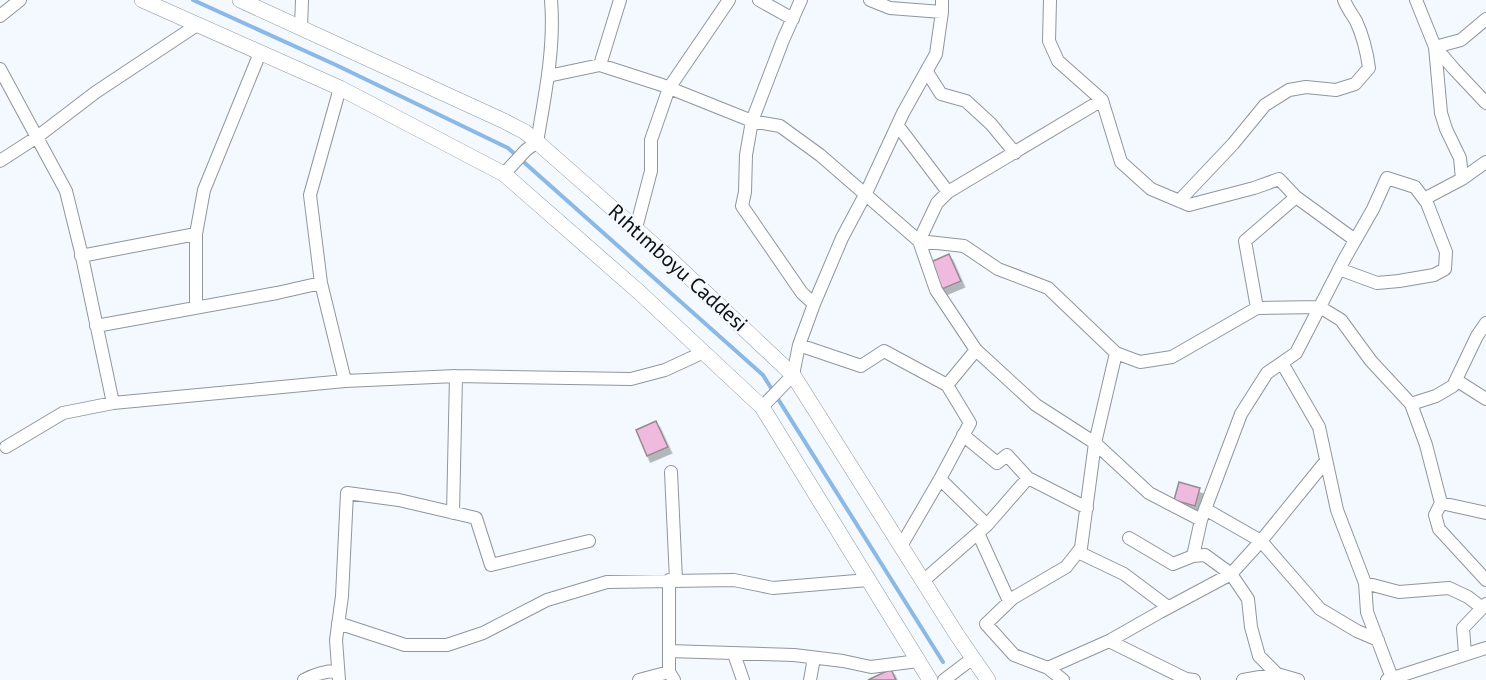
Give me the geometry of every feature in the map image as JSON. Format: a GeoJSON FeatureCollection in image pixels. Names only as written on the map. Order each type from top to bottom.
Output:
{"type":"FeatureCollection","features":[{"type":"Feature","properties":{"kind":"street"},"geometry":{"type":"LineString","coordinates":[[0,16],[20,0]]}},
{"type":"Feature","properties":{"kind":"street"},"geometry":{"type":"LineString","coordinates":[[142,0],[340,88],[508,170],[704,352],[765,403],[868,580],[930,680]]}},
{"type":"Feature","properties":{"kind":"street","name":"Rıhtımboyu Caddesi"},"geometry":{"type":"LineString","coordinates":[[240,0],[525,132],[532,146],[636,228],[777,358],[788,380],[901,546],[988,680]]}},
{"type":"Feature","properties":{"kind":"street"},"geometry":{"type":"LineString","coordinates":[[301,27],[302,0]]}},
{"type":"Feature","properties":{"kind":"street"},"geometry":{"type":"LineString","coordinates":[[508,170],[532,146],[548,76],[551,0]]}},
{"type":"Feature","properties":{"kind":"street"},"geometry":{"type":"LineString","coordinates":[[600,64],[620,0]]}},
{"type":"Feature","properties":{"kind":"street"},"geometry":{"type":"LineString","coordinates":[[636,228],[651,171],[651,140],[669,88],[729,0]]}},
{"type":"Feature","properties":{"kind":"street"},"geometry":{"type":"LineString","coordinates":[[759,0],[793,19]]}},
{"type":"Feature","properties":{"kind":"street"},"geometry":{"type":"LineString","coordinates":[[801,0],[752,120],[746,155],[745,192],[741,206],[802,293],[814,304]]}},
{"type":"Feature","properties":{"kind":"street"},"geometry":{"type":"LineString","coordinates":[[765,403],[788,380],[814,304],[842,238],[866,194],[897,126],[936,54],[942,6],[890,8],[870,0]]}},
{"type":"Feature","properties":{"kind":"street"},"geometry":{"type":"LineString","coordinates":[[1050,0],[1049,41],[1059,61],[1102,100],[1121,162],[1151,189],[1189,205],[1279,179],[1296,197],[1355,240]]}},
{"type":"Feature","properties":{"kind":"street"},"geometry":{"type":"LineString","coordinates":[[1179,201],[1233,144],[1265,105],[1289,90],[1306,87],[1336,90],[1355,84],[1369,68],[1367,52],[1356,22],[1344,0]]}},
{"type":"Feature","properties":{"kind":"street"},"geometry":{"type":"LineString","coordinates":[[1416,0],[1436,47],[1486,103]]}},
{"type":"Feature","properties":{"kind":"street"},"geometry":{"type":"LineString","coordinates":[[1436,47],[1461,40],[1486,19]]}},
{"type":"Feature","properties":{"kind":"street"},"geometry":{"type":"LineString","coordinates":[[0,161],[38,137],[96,92],[197,24]]}},
{"type":"Feature","properties":{"kind":"street"},"geometry":{"type":"LineString","coordinates":[[1436,47],[1441,113],[1460,158],[1462,179]]}},
{"type":"Feature","properties":{"kind":"street"},"geometry":{"type":"LineString","coordinates":[[196,308],[196,234],[204,190],[260,53]]}},
{"type":"Feature","properties":{"kind":"street"},"geometry":{"type":"LineString","coordinates":[[548,76],[600,64],[752,120],[780,126],[820,155],[919,241],[936,290],[976,350],[1036,405],[1095,443],[1149,493],[1203,514],[1261,541],[1320,609],[1377,640]]}},
{"type":"Feature","properties":{"kind":"street"},"geometry":{"type":"LineString","coordinates":[[0,69],[66,191],[113,403]]}},
{"type":"Feature","properties":{"kind":"street"},"geometry":{"type":"LineString","coordinates":[[927,72],[941,94],[966,101],[991,124],[1015,153]]}},
{"type":"Feature","properties":{"kind":"street"},"geometry":{"type":"LineString","coordinates":[[340,88],[310,195],[321,283],[345,381]]}},
{"type":"Feature","properties":{"kind":"street"},"geometry":{"type":"LineString","coordinates":[[919,241],[937,203],[948,192],[1102,100]]}},
{"type":"Feature","properties":{"kind":"street"},"geometry":{"type":"LineString","coordinates":[[897,126],[948,192]]}},
{"type":"Feature","properties":{"kind":"street"},"geometry":{"type":"LineString","coordinates":[[1424,199],[1462,179],[1486,162]]}},
{"type":"Feature","properties":{"kind":"street"},"geometry":{"type":"LineString","coordinates":[[1193,556],[1203,514],[1241,414],[1267,373],[1296,353],[1339,269],[1373,209],[1387,178],[1415,187],[1427,203],[1446,252],[1445,269],[1434,275],[1377,283],[1339,269]]}},
{"type":"Feature","properties":{"kind":"street"},"geometry":{"type":"LineString","coordinates":[[1257,308],[1245,241],[1296,197]]}},
{"type":"Feature","properties":{"kind":"street"},"geometry":{"type":"LineString","coordinates":[[81,256],[196,234]]}},
{"type":"Feature","properties":{"kind":"street"},"geometry":{"type":"LineString","coordinates":[[919,241],[964,246],[998,269],[1048,288],[1116,353],[1140,362],[1172,357],[1257,308],[1320,307],[1341,321],[1371,361],[1411,404],[1426,445],[1442,503],[1435,516],[1439,529],[1486,580]]}},
{"type":"Feature","properties":{"kind":"street"},"geometry":{"type":"LineString","coordinates":[[96,326],[321,283]]}},
{"type":"Feature","properties":{"kind":"street"},"geometry":{"type":"LineString","coordinates":[[1411,404],[1436,396],[1453,386],[1473,343],[1486,323]]}},
{"type":"Feature","properties":{"kind":"street"},"geometry":{"type":"LineString","coordinates":[[799,345],[861,366],[884,351],[947,385],[970,423],[901,546]]}},
{"type":"Feature","properties":{"kind":"street"},"geometry":{"type":"LineString","coordinates":[[947,385],[976,350]]}},
{"type":"Feature","properties":{"kind":"street"},"geometry":{"type":"LineString","coordinates":[[6,447],[63,413],[113,403],[345,381],[456,376],[631,379],[665,370],[704,352]]}},
{"type":"Feature","properties":{"kind":"street"},"geometry":{"type":"LineString","coordinates":[[1062,680],[1048,668],[1014,655],[986,624],[1013,598],[1066,567],[1082,548],[1095,443],[1116,353]]}},
{"type":"Feature","properties":{"kind":"street"},"geometry":{"type":"LineString","coordinates":[[1282,363],[1319,427],[1338,510],[1365,583],[1367,612],[1391,679],[1486,648]]}},
{"type":"Feature","properties":{"kind":"street"},"geometry":{"type":"LineString","coordinates":[[453,513],[456,376]]}},
{"type":"Feature","properties":{"kind":"street"},"geometry":{"type":"LineString","coordinates":[[1456,380],[1486,399]]}},
{"type":"Feature","properties":{"kind":"street"},"geometry":{"type":"LineString","coordinates":[[963,435],[997,463],[1007,455],[1028,478],[1087,508]]}},
{"type":"Feature","properties":{"kind":"street"},"geometry":{"type":"LineString","coordinates":[[1048,668],[1109,641],[1231,574],[1326,461]]}},
{"type":"Feature","properties":{"kind":"street"},"geometry":{"type":"LineString","coordinates":[[639,680],[672,676],[669,651],[672,580],[671,472]]}},
{"type":"Feature","properties":{"kind":"street"},"geometry":{"type":"LineString","coordinates":[[923,581],[982,529],[1028,478]]}},
{"type":"Feature","properties":{"kind":"street"},"geometry":{"type":"LineString","coordinates":[[940,479],[982,529],[1009,601]]}},
{"type":"Feature","properties":{"kind":"street"},"geometry":{"type":"LineString","coordinates":[[304,680],[325,672],[338,676],[336,639],[342,596],[347,493],[399,500],[476,518],[491,565],[589,541]]}},
{"type":"Feature","properties":{"kind":"street"},"geometry":{"type":"LineString","coordinates":[[1442,503],[1486,513]]}},
{"type":"Feature","properties":{"kind":"street"},"geometry":{"type":"LineString","coordinates":[[1129,537],[1173,564],[1193,556],[1205,555],[1231,574],[1248,598],[1251,627],[1259,656],[1276,677]]}},
{"type":"Feature","properties":{"kind":"street"},"geometry":{"type":"LineString","coordinates":[[1078,552],[1124,574],[1168,608]]}},
{"type":"Feature","properties":{"kind":"street"},"geometry":{"type":"LineString","coordinates":[[338,623],[405,645],[447,645],[483,633],[547,600],[607,582],[734,580],[772,588],[868,580]]}},
{"type":"Feature","properties":{"kind":"street"},"geometry":{"type":"LineString","coordinates":[[1365,583],[1399,592],[1449,588],[1484,606],[1463,628],[1465,654]]}},
{"type":"Feature","properties":{"kind":"street"},"geometry":{"type":"LineString","coordinates":[[1109,641],[1186,679],[1194,680]]}},
{"type":"Feature","properties":{"kind":"street"},"geometry":{"type":"LineString","coordinates":[[669,651],[794,655],[871,667],[918,662]]}},
{"type":"Feature","properties":{"kind":"street"},"geometry":{"type":"LineString","coordinates":[[734,654],[743,680]]}},
{"type":"Feature","properties":{"kind":"street"},"geometry":{"type":"LineString","coordinates":[[810,680],[814,657]]}},
{"type":"Feature","properties":{"kind":"street"},"geometry":{"type":"LineString","coordinates":[[944,680],[972,658]]}},
{"type":"Feature","properties":{"kind":"street"},"geometry":{"type":"LineString","coordinates":[[1243,680],[1276,677],[1298,680]]}},
{"type":"Feature","properties":{"kind":"building"},"geometry":{"type":"Polygon","coordinates":[[[949,254],[961,281],[942,289],[931,262],[949,254]]]}},
{"type":"Feature","properties":{"kind":"building"},"geometry":{"type":"Polygon","coordinates":[[[656,421],[668,447],[647,456],[636,430],[656,421]]]}},
{"type":"Feature","properties":{"kind":"building"},"geometry":{"type":"Polygon","coordinates":[[[1179,482],[1200,488],[1195,506],[1174,500],[1179,482]]]}},
{"type":"Feature","properties":{"kind":"building"},"geometry":{"type":"Polygon","coordinates":[[[891,669],[896,680],[868,680],[891,669]]]}},
{"type":"Feature","properties":{"kind":"waterway"},"geometry":{"type":"LineString","coordinates":[[193,0],[336,65],[508,148],[763,375],[943,662]]}}]}
